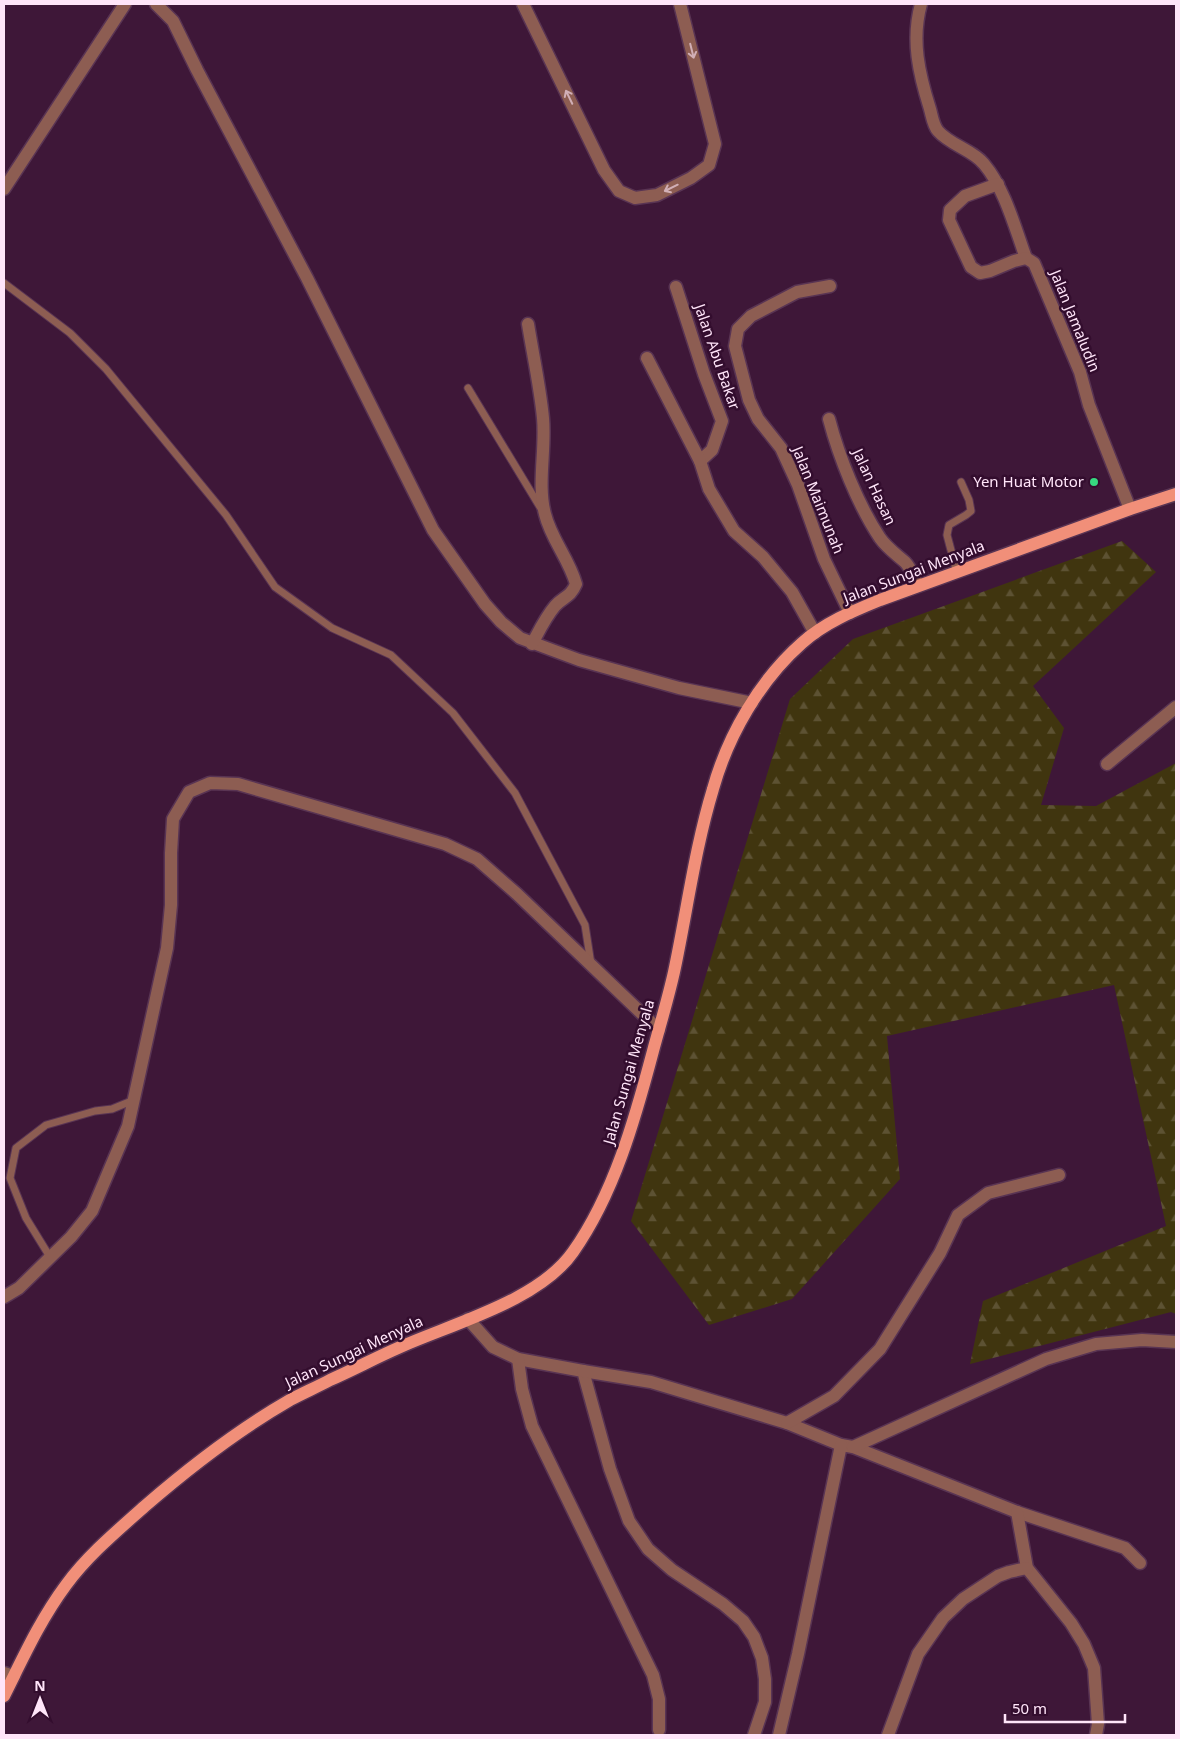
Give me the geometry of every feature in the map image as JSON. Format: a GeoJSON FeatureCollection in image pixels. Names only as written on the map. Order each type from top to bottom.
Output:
{"type":"FeatureCollection","features":[{"type":"Feature","properties":{"kind":"main road","name":"Jalan Sungai Menyala"},"geometry":{"type":"LineString","coordinates":[[4,1696],[9,1675],[40,1624],[73,1576],[97,1548],[189,1469],[240,1432],[291,1399],[399,1347],[505,1303],[544,1282],[571,1256],[592,1221],[624,1150],[636,1114],[673,976],[713,787],[734,733],[752,703],[786,659],[815,633],[850,613],[918,585],[957,573],[1176,494]]}},
{"type":"Feature","properties":{"kind":"street"},"geometry":{"type":"LineString","coordinates":[[4,189],[125,4]]}},
{"type":"Feature","properties":{"kind":"street"},"geometry":{"type":"LineString","coordinates":[[156,4],[173,21],[307,278],[433,530],[501,622],[520,638],[532,644],[579,660],[679,688],[752,703]]}},
{"type":"Feature","properties":{"kind":"street"},"geometry":{"type":"LineString","coordinates":[[523,4],[604,170],[619,191],[635,198],[657,195],[691,178],[709,165],[716,144],[680,4]]}},
{"type":"Feature","properties":{"kind":"street","name":"Jalan Jamaludin"},"geometry":{"type":"LineString","coordinates":[[921,4],[917,16],[916,40],[919,75],[936,129],[946,138],[983,162],[998,184],[1026,258],[1034,263],[1080,372],[1089,405],[1130,509]]}},
{"type":"Feature","properties":{"kind":"street"},"geometry":{"type":"LineString","coordinates":[[998,184],[965,196],[950,210],[949,220],[970,267],[980,272],[990,271],[1026,258]]}},
{"type":"Feature","properties":{"kind":"street","name":"Jalan Maimunah"},"geometry":{"type":"LineString","coordinates":[[830,286],[797,292],[751,316],[738,329],[735,346],[749,400],[758,419],[781,448],[798,485],[824,559],[850,613]]}},
{"type":"Feature","properties":{"kind":"street","name":"Jalan Abu Bakar"},"geometry":{"type":"LineString","coordinates":[[676,287],[704,374],[722,421],[712,450],[700,461]]}},
{"type":"Feature","properties":{"kind":"street"},"geometry":{"type":"LineString","coordinates":[[528,324],[543,418],[542,492],[544,513],[552,535],[565,556],[576,584],[572,594],[556,605],[544,621],[532,644]]}},
{"type":"Feature","properties":{"kind":"street"},"geometry":{"type":"LineString","coordinates":[[647,358],[700,461],[708,489],[734,531],[763,556],[792,592],[815,633]]}},
{"type":"Feature","properties":{"kind":"street","name":"Jalan Hasan"},"geometry":{"type":"LineString","coordinates":[[829,419],[836,443],[872,524],[881,540],[894,555],[905,563],[918,585]]}},
{"type":"Feature","properties":{"kind":"street"},"geometry":{"type":"LineString","coordinates":[[1107,764],[1176,707]]}},
{"type":"Feature","properties":{"kind":"street"},"geometry":{"type":"LineString","coordinates":[[4,1297],[19,1288],[71,1237],[92,1211],[128,1126],[167,948],[171,905],[171,853],[174,818],[189,792],[210,783],[238,784],[445,844],[477,859],[517,894],[659,1030]]}},
{"type":"Feature","properties":{"kind":"street"},"geometry":{"type":"LineString","coordinates":[[787,1423],[834,1396],[880,1349],[940,1253],[958,1215],[988,1193],[1059,1175]]}},
{"type":"Feature","properties":{"kind":"street"},"geometry":{"type":"LineString","coordinates":[[468,1318],[493,1347],[518,1358],[651,1382],[787,1423],[1017,1512],[1125,1548],[1140,1563]]}},
{"type":"Feature","properties":{"kind":"street"},"geometry":{"type":"LineString","coordinates":[[847,1446],[1046,1359],[1096,1344],[1142,1340],[1176,1342]]}},
{"type":"Feature","properties":{"kind":"street"},"geometry":{"type":"LineString","coordinates":[[518,1358],[522,1390],[532,1426],[653,1675],[659,1700],[659,1730]]}},
{"type":"Feature","properties":{"kind":"street"},"geometry":{"type":"LineString","coordinates":[[583,1371],[610,1469],[629,1521],[648,1549],[672,1570],[723,1604],[743,1621],[754,1637],[762,1658],[765,1678],[765,1702],[754,1735]]}},
{"type":"Feature","properties":{"kind":"street"},"geometry":{"type":"LineString","coordinates":[[779,1735],[847,1446]]}},
{"type":"Feature","properties":{"kind":"street"},"geometry":{"type":"LineString","coordinates":[[1017,1512],[1027,1568],[1071,1624],[1084,1644],[1094,1668],[1098,1724],[1096,1735]]}},
{"type":"Feature","properties":{"kind":"street"},"geometry":{"type":"LineString","coordinates":[[888,1735],[918,1654],[943,1618],[963,1599],[998,1576],[1027,1568]]}},
{"type":"Feature","properties":{"kind":"lane"},"geometry":{"type":"LineString","coordinates":[[4,283],[70,333],[106,369],[226,516],[275,587],[332,628],[392,655],[453,713],[515,793],[585,925],[591,964]]}},
{"type":"Feature","properties":{"kind":"lane"},"geometry":{"type":"LineString","coordinates":[[468,388],[544,513]]}},
{"type":"Feature","properties":{"kind":"lane"},"geometry":{"type":"LineString","coordinates":[[957,573],[946,535],[949,525],[966,516],[970,511],[970,500],[961,482]]}},
{"type":"Feature","properties":{"kind":"lane"},"geometry":{"type":"LineString","coordinates":[[50,1257],[26,1218],[10,1178],[16,1148],[46,1125],[95,1111],[112,1109],[134,1100]]}},
{"type":"Feature","properties":{"kind":"green space"},"geometry":{"type":"Polygon","coordinates":[[[1122,541],[1156,572],[1033,686],[1064,728],[1041,805],[1096,806],[1176,763],[1176,1314],[1171,1312],[970,1364],[983,1301],[1166,1226],[1114,985],[887,1036],[900,1179],[792,1299],[709,1325],[631,1221],[790,699],[853,639],[1122,541]]]}},
{"type":"Feature","properties":{"kind":"place","name":"Yen Huat Motor"},"geometry":{"type":"Point","coordinates":[1094,482]}}]}
